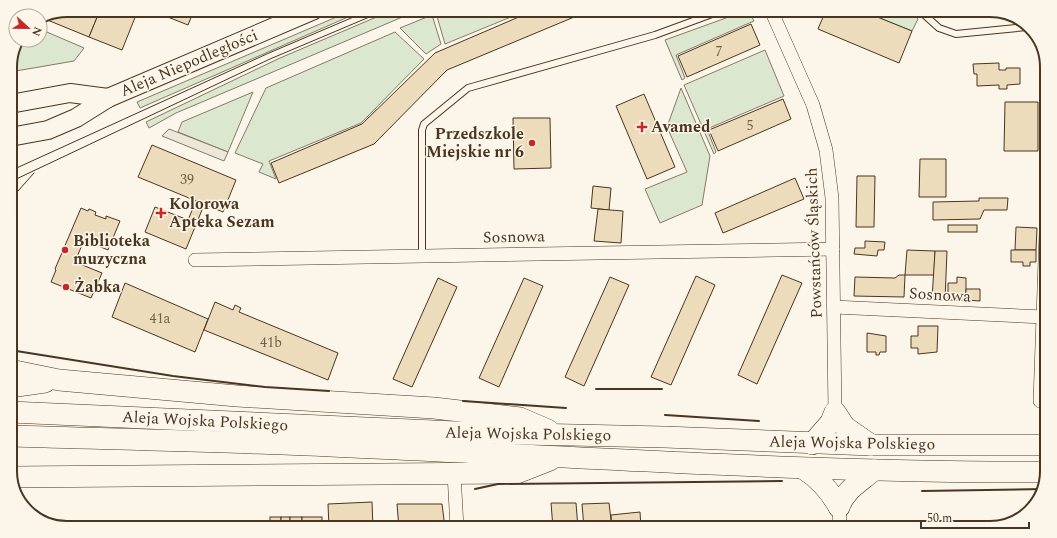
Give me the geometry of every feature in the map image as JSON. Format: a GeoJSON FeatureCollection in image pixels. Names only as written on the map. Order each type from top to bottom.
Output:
{"type":"FeatureCollection","features":[{"type":"Feature","properties":{"kind":"main road"},"geometry":{"type":"LineString","coordinates":[[17,371],[59,380],[237,396],[434,408],[520,418],[558,435]]}},
{"type":"Feature","properties":{"kind":"main road"},"geometry":{"type":"LineString","coordinates":[[17,386],[59,380]]}},
{"type":"Feature","properties":{"kind":"main road","name":"Aleja Wojska Polskiego"},"geometry":{"type":"LineString","coordinates":[[17,412],[452,432],[664,437],[812,444],[1040,445]]}},
{"type":"Feature","properties":{"kind":"main road"},"geometry":{"type":"LineString","coordinates":[[812,444],[831,422],[835,412]]}},
{"type":"Feature","properties":{"kind":"main road"},"geometry":{"type":"LineString","coordinates":[[835,412],[845,427],[871,445]]}},
{"type":"Feature","properties":{"kind":"main road","name":"Aleja Wojska Polskiego"},"geometry":{"type":"LineString","coordinates":[[17,436],[307,445],[804,469],[1040,472]]}},
{"type":"Feature","properties":{"kind":"main road"},"geometry":{"type":"LineString","coordinates":[[17,476],[517,473],[556,458]]}},
{"type":"Feature","properties":{"kind":"main road"},"geometry":{"type":"LineString","coordinates":[[804,469],[816,476],[826,486],[839,508]]}},
{"type":"Feature","properties":{"kind":"main road"},"geometry":{"type":"LineString","coordinates":[[839,508],[842,499],[849,489],[874,470]]}},
{"type":"Feature","properties":{"kind":"street","name":"Aleja Niepodległości"},"geometry":{"type":"LineString","coordinates":[[17,136],[48,130],[76,118],[108,98],[298,17]]}},
{"type":"Feature","properties":{"kind":"street","name":"Powstańców Śląskich"},"geometry":{"type":"LineString","coordinates":[[774,17],[813,105],[826,150],[832,198],[835,412]]}},
{"type":"Feature","properties":{"kind":"street","name":"Aleja Niepodległości"},"geometry":{"type":"LineString","coordinates":[[17,103],[70,93],[108,98]]}},
{"type":"Feature","properties":{"kind":"street"},"geometry":{"type":"LineString","coordinates":[[17,146],[48,130]]}},
{"type":"Feature","properties":{"kind":"street","name":"Sosnowa"},"geometry":{"type":"LineString","coordinates":[[195,260],[833,249]]}},
{"type":"Feature","properties":{"kind":"street","name":"Sosnowa"},"geometry":{"type":"LineString","coordinates":[[834,307],[1040,317]]}},
{"type":"Feature","properties":{"kind":"street"},"geometry":{"type":"LineString","coordinates":[[454,473],[457,521]]}},
{"type":"Feature","properties":{"kind":"street"},"geometry":{"type":"LineString","coordinates":[[839,508],[840,521]]}},
{"type":"Feature","properties":{"kind":"lane"},"geometry":{"type":"LineString","coordinates":[[422,256],[422,130],[424,124],[468,88],[655,35],[704,17]]}},
{"type":"Feature","properties":{"kind":"lane"},"geometry":{"type":"LineString","coordinates":[[927,17],[939,28],[956,34],[1021,28]]}},
{"type":"Feature","properties":{"kind":"green space"},"geometry":{"type":"Polygon","coordinates":[[[337,17],[348,17],[140,108],[137,102],[337,17]]]}},
{"type":"Feature","properties":{"kind":"green space"},"geometry":{"type":"Polygon","coordinates":[[[377,17],[402,17],[176,113],[149,128],[146,122],[280,58],[377,17]]]}},
{"type":"Feature","properties":{"kind":"green space"},"geometry":{"type":"Polygon","coordinates":[[[427,17],[433,17],[441,44],[426,54],[400,28],[427,17]]]}},
{"type":"Feature","properties":{"kind":"green space"},"geometry":{"type":"Polygon","coordinates":[[[437,17],[511,17],[445,44],[437,17]]]}},
{"type":"Feature","properties":{"kind":"green space"},"geometry":{"type":"Polygon","coordinates":[[[729,17],[752,17],[754,21],[676,55],[685,78],[682,80],[665,40],[729,17]]]}},
{"type":"Feature","properties":{"kind":"green space"},"geometry":{"type":"Polygon","coordinates":[[[877,17],[916,17],[918,19],[912,31],[877,17]]]}},
{"type":"Feature","properties":{"kind":"green space"},"geometry":{"type":"Polygon","coordinates":[[[48,32],[84,48],[74,61],[17,71],[21,48],[48,48],[48,32]]]}},
{"type":"Feature","properties":{"kind":"green space"},"geometry":{"type":"Polygon","coordinates":[[[395,32],[424,59],[361,123],[269,161],[276,179],[259,172],[263,164],[235,153],[266,88],[395,32]]]}},
{"type":"Feature","properties":{"kind":"green space"},"geometry":{"type":"Polygon","coordinates":[[[765,50],[784,96],[707,129],[716,152],[714,154],[684,85],[765,50]]]}},
{"type":"Feature","properties":{"kind":"green space"},"geometry":{"type":"Polygon","coordinates":[[[681,88],[710,156],[702,205],[660,223],[645,189],[687,172],[667,127],[681,88]]]}},
{"type":"Feature","properties":{"kind":"green space"},"geometry":{"type":"Polygon","coordinates":[[[253,92],[228,152],[178,132],[182,122],[253,92]]]}},
{"type":"Feature","properties":{"kind":"shaded area"},"geometry":{"type":"Polygon","coordinates":[[[169,129],[228,152],[224,161],[162,136],[169,129]]]}},
{"type":"Feature","properties":{"kind":"building"},"geometry":{"type":"Polygon","coordinates":[[[67,17],[97,17],[89,37],[49,21],[67,17]]]}},
{"type":"Feature","properties":{"kind":"building"},"geometry":{"type":"Polygon","coordinates":[[[97,17],[135,17],[122,50],[89,37],[97,17]]]}},
{"type":"Feature","properties":{"kind":"building"},"geometry":{"type":"Polygon","coordinates":[[[168,17],[191,17],[188,25],[168,17]]]}},
{"type":"Feature","properties":{"kind":"building"},"geometry":{"type":"Polygon","coordinates":[[[519,17],[574,17],[447,70],[374,144],[279,183],[271,163],[362,124],[435,53],[519,17]]]}},
{"type":"Feature","properties":{"kind":"building"},"geometry":{"type":"Polygon","coordinates":[[[823,17],[877,17],[912,31],[899,63],[818,29],[823,17]]]}},
{"type":"Feature","properties":{"kind":"building"},"geometry":{"type":"Polygon","coordinates":[[[751,24],[760,45],[687,77],[678,56],[751,24]]]}},
{"type":"Feature","properties":{"kind":"building"},"geometry":{"type":"Polygon","coordinates":[[[999,63],[999,70],[1006,70],[1006,68],[1020,68],[1020,84],[1007,85],[1007,89],[999,89],[999,85],[977,86],[977,74],[974,74],[973,64],[999,63]]]}},
{"type":"Feature","properties":{"kind":"building"},"geometry":{"type":"Polygon","coordinates":[[[644,94],[675,167],[647,179],[616,106],[644,94]]]}},
{"type":"Feature","properties":{"kind":"building"},"geometry":{"type":"Polygon","coordinates":[[[783,99],[791,119],[718,151],[709,130],[783,99]]]}},
{"type":"Feature","properties":{"kind":"building"},"geometry":{"type":"Polygon","coordinates":[[[1005,102],[1038,102],[1038,151],[1004,151],[1005,102]]]}},
{"type":"Feature","properties":{"kind":"building","name":"Przedszkole Miejskie nr 6"},"geometry":{"type":"Polygon","coordinates":[[[513,118],[550,118],[551,168],[514,169],[513,118]]]}},
{"type":"Feature","properties":{"kind":"building"},"geometry":{"type":"Polygon","coordinates":[[[152,145],[236,180],[223,212],[138,177],[152,145]]]}},
{"type":"Feature","properties":{"kind":"building"},"geometry":{"type":"Polygon","coordinates":[[[920,159],[946,159],[946,197],[919,197],[920,159]]]}},
{"type":"Feature","properties":{"kind":"building"},"geometry":{"type":"Polygon","coordinates":[[[857,176],[875,176],[874,227],[856,227],[857,176]]]}},
{"type":"Feature","properties":{"kind":"building"},"geometry":{"type":"Polygon","coordinates":[[[795,178],[804,199],[723,233],[715,213],[795,178]]]}},
{"type":"Feature","properties":{"kind":"building"},"geometry":{"type":"Polygon","coordinates":[[[593,186],[611,188],[609,210],[591,208],[593,186]]]}},
{"type":"Feature","properties":{"kind":"building"},"geometry":{"type":"Polygon","coordinates":[[[979,198],[1008,198],[1007,210],[984,210],[980,219],[933,220],[933,202],[979,201],[979,198]]]}},
{"type":"Feature","properties":{"kind":"building"},"geometry":{"type":"Polygon","coordinates":[[[196,201],[204,205],[186,249],[145,232],[155,207],[188,220],[196,201]]]}},
{"type":"Feature","properties":{"kind":"building"},"geometry":{"type":"Polygon","coordinates":[[[81,208],[96,212],[95,215],[106,219],[106,216],[120,221],[108,250],[84,240],[75,262],[102,273],[91,298],[51,282],[81,208]]]}},
{"type":"Feature","properties":{"kind":"building"},"geometry":{"type":"Polygon","coordinates":[[[598,209],[623,211],[621,243],[594,241],[598,209]]]}},
{"type":"Feature","properties":{"kind":"building"},"geometry":{"type":"Polygon","coordinates":[[[948,225],[977,225],[977,232],[948,232],[948,225]]]}},
{"type":"Feature","properties":{"kind":"building"},"geometry":{"type":"Polygon","coordinates":[[[1016,227],[1037,228],[1036,250],[1015,250],[1016,227]]]}},
{"type":"Feature","properties":{"kind":"building"},"geometry":{"type":"Polygon","coordinates":[[[865,241],[885,242],[884,250],[878,250],[877,256],[854,254],[855,248],[865,248],[865,241]]]}},
{"type":"Feature","properties":{"kind":"building"},"geometry":{"type":"Polygon","coordinates":[[[907,250],[935,251],[934,275],[905,275],[907,250]]]}},
{"type":"Feature","properties":{"kind":"building"},"geometry":{"type":"Polygon","coordinates":[[[1011,250],[1036,250],[1036,262],[1030,262],[1030,266],[1023,266],[1023,262],[1011,262],[1011,250]]]}},
{"type":"Feature","properties":{"kind":"building"},"geometry":{"type":"Polygon","coordinates":[[[935,251],[947,251],[945,300],[932,299],[935,251]]]}},
{"type":"Feature","properties":{"kind":"building"},"geometry":{"type":"Polygon","coordinates":[[[782,275],[802,283],[757,384],[738,375],[782,275]]]}},
{"type":"Feature","properties":{"kind":"building"},"geometry":{"type":"Polygon","coordinates":[[[899,275],[905,275],[904,297],[854,296],[855,277],[895,278],[899,275]]]}},
{"type":"Feature","properties":{"kind":"building"},"geometry":{"type":"Polygon","coordinates":[[[696,276],[715,285],[671,385],[651,377],[696,276]]]}},
{"type":"Feature","properties":{"kind":"building"},"geometry":{"type":"Polygon","coordinates":[[[610,277],[629,285],[584,386],[565,377],[610,277]]]}},
{"type":"Feature","properties":{"kind":"building"},"geometry":{"type":"Polygon","coordinates":[[[957,277],[966,278],[966,300],[948,300],[948,283],[957,283],[957,277]]]}},
{"type":"Feature","properties":{"kind":"building"},"geometry":{"type":"Polygon","coordinates":[[[438,278],[457,287],[412,387],[393,379],[438,278]]]}},
{"type":"Feature","properties":{"kind":"building"},"geometry":{"type":"Polygon","coordinates":[[[524,278],[543,286],[499,387],[479,378],[524,278]]]}},
{"type":"Feature","properties":{"kind":"building"},"geometry":{"type":"Polygon","coordinates":[[[125,283],[208,319],[195,352],[112,317],[125,283]]]}},
{"type":"Feature","properties":{"kind":"building"},"geometry":{"type":"Polygon","coordinates":[[[966,289],[980,289],[980,301],[966,300],[966,289]]]}},
{"type":"Feature","properties":{"kind":"building"},"geometry":{"type":"Polygon","coordinates":[[[215,302],[233,310],[235,305],[241,308],[239,312],[338,353],[328,380],[204,330],[215,302]]]}},
{"type":"Feature","properties":{"kind":"building"},"geometry":{"type":"Polygon","coordinates":[[[918,326],[938,326],[937,352],[918,354],[918,348],[911,348],[911,336],[918,336],[918,326]]]}},
{"type":"Feature","properties":{"kind":"building"},"geometry":{"type":"Polygon","coordinates":[[[867,333],[886,336],[886,352],[880,352],[879,355],[876,355],[876,352],[867,352],[867,333]]]}},
{"type":"Feature","properties":{"kind":"building"},"geometry":{"type":"Polygon","coordinates":[[[372,502],[373,521],[329,521],[328,504],[372,502]]]}},
{"type":"Feature","properties":{"kind":"building"},"geometry":{"type":"Polygon","coordinates":[[[551,503],[576,503],[577,521],[552,521],[551,503]]]}},
{"type":"Feature","properties":{"kind":"building"},"geometry":{"type":"Polygon","coordinates":[[[609,503],[611,521],[583,521],[582,504],[609,503]]]}},
{"type":"Feature","properties":{"kind":"building"},"geometry":{"type":"Polygon","coordinates":[[[397,504],[442,504],[444,521],[398,521],[397,504]]]}},
{"type":"Feature","properties":{"kind":"building"},"geometry":{"type":"Polygon","coordinates":[[[640,512],[641,521],[611,521],[611,515],[640,512]]]}},
{"type":"Feature","properties":{"kind":"building"},"geometry":{"type":"Polygon","coordinates":[[[270,517],[281,517],[281,521],[270,521],[270,517]]]}},
{"type":"Feature","properties":{"kind":"building"},"geometry":{"type":"Polygon","coordinates":[[[281,517],[290,517],[290,521],[281,521],[281,517]]]}},
{"type":"Feature","properties":{"kind":"building"},"geometry":{"type":"Polygon","coordinates":[[[290,517],[302,517],[302,521],[290,521],[290,517]]]}},
{"type":"Feature","properties":{"kind":"building"},"geometry":{"type":"Polygon","coordinates":[[[302,517],[322,517],[322,521],[302,521],[302,517]]]}},
{"type":"Feature","properties":{"kind":"tram line"},"geometry":{"type":"LineString","coordinates":[[17,168],[269,53],[354,17]]}},
{"type":"Feature","properties":{"kind":"tram line"},"geometry":{"type":"LineString","coordinates":[[17,179],[270,59],[369,17]]}},
{"type":"Feature","properties":{"kind":"tram line"},"geometry":{"type":"LineString","coordinates":[[17,192],[34,173]]}},
{"type":"Feature","properties":{"kind":"wall"},"geometry":{"type":"LineString","coordinates":[[17,351],[173,376],[265,387],[329,391]]}},
{"type":"Feature","properties":{"kind":"wall"},"geometry":{"type":"LineString","coordinates":[[596,389],[662,389]]}},
{"type":"Feature","properties":{"kind":"wall"},"geometry":{"type":"LineString","coordinates":[[463,401],[566,408]]}},
{"type":"Feature","properties":{"kind":"wall"},"geometry":{"type":"LineString","coordinates":[[665,415],[759,421]]}},
{"type":"Feature","properties":{"kind":"wall"},"geometry":{"type":"LineString","coordinates":[[475,489],[498,484],[782,481]]}},
{"type":"Feature","properties":{"kind":"wall"},"geometry":{"type":"LineString","coordinates":[[922,491],[1036,489]]}},
{"type":"Feature","properties":{"kind":"place","name":"Avamed"},"geometry":{"type":"Point","coordinates":[642,127]}},
{"type":"Feature","properties":{"kind":"place","name":"Przedszkole Miejskie nr 6"},"geometry":{"type":"Point","coordinates":[532,143]}},
{"type":"Feature","properties":{"kind":"place","name":"Kolorowa Apteka Sezam"},"geometry":{"type":"Point","coordinates":[161,213]}},
{"type":"Feature","properties":{"kind":"place","name":"Biblioteka muzyczna"},"geometry":{"type":"Point","coordinates":[65,250]}},
{"type":"Feature","properties":{"kind":"place","name":"Żabka"},"geometry":{"type":"Point","coordinates":[66,287]}}]}
